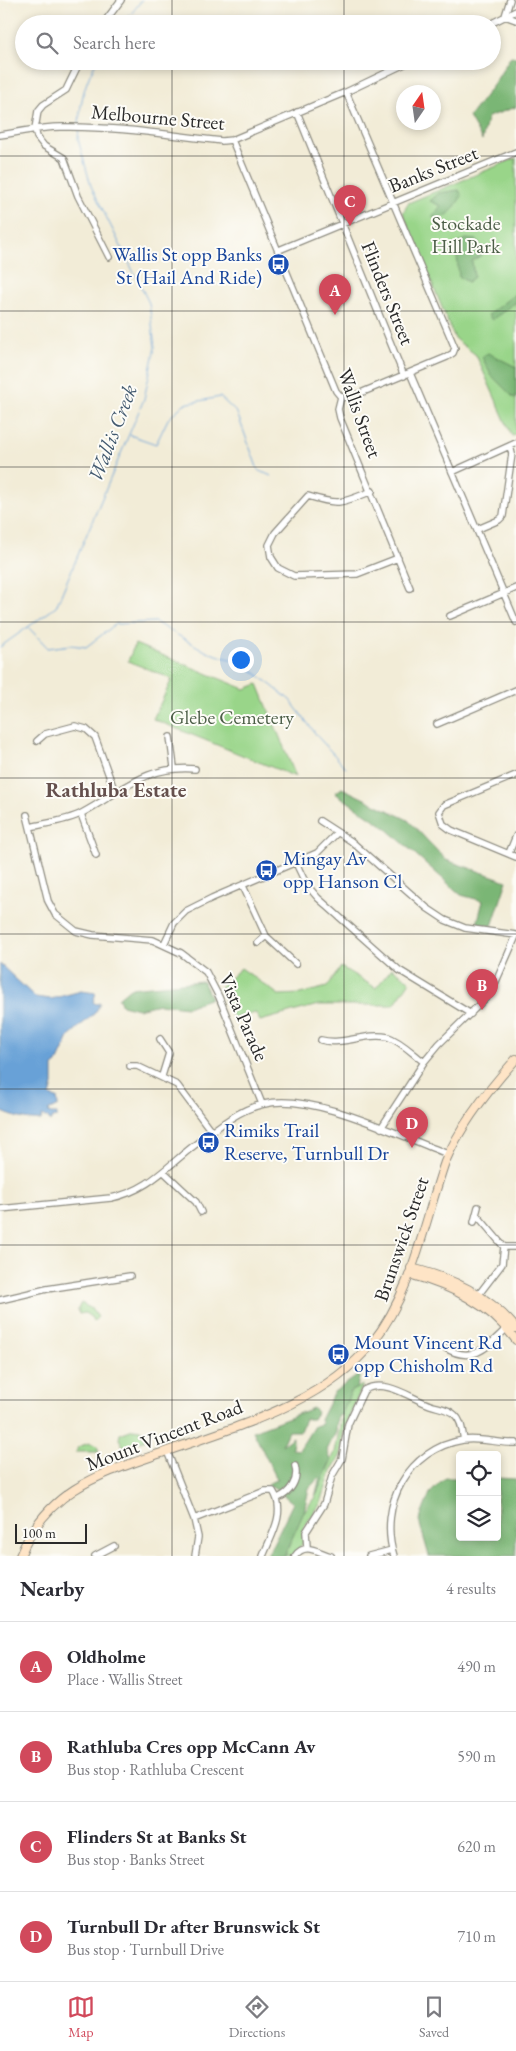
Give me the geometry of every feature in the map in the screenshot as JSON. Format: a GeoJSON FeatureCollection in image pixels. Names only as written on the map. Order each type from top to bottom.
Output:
{"type":"FeatureCollection","features":[{"type":"Feature","properties":{"kind":"main road","name":"Brunswick Street"},"geometry":{"type":"LineString","coordinates":[[343,1372],[371,1344],[390,1318],[410,1271],[448,1154],[488,1092],[514,1062]]}},
{"type":"Feature","properties":{"kind":"main road"},"geometry":{"type":"LineString","coordinates":[[410,1271],[443,1277],[476,1297],[513,1327],[516,1340]]}},
{"type":"Feature","properties":{"kind":"main road","name":"Mount Vincent Road"},"geometry":{"type":"LineString","coordinates":[[20,1556],[40,1520],[58,1502],[84,1482],[114,1468],[167,1451],[302,1398],[343,1372]]}},
{"type":"Feature","properties":{"kind":"street"},"geometry":{"type":"LineString","coordinates":[[110,15],[122,0]]}},
{"type":"Feature","properties":{"kind":"street"},"geometry":{"type":"LineString","coordinates":[[506,16],[510,0]]}},
{"type":"Feature","properties":{"kind":"street"},"geometry":{"type":"LineString","coordinates":[[501,18],[516,11]]}},
{"type":"Feature","properties":{"kind":"street"},"geometry":{"type":"LineString","coordinates":[[506,16],[516,20]]}},
{"type":"Feature","properties":{"kind":"street"},"geometry":{"type":"LineString","coordinates":[[76,70],[66,90],[43,105],[38,111],[37,137],[44,146],[64,158],[78,196],[109,258]]}},
{"type":"Feature","properties":{"kind":"street","name":"Melbourne Street"},"geometry":{"type":"LineString","coordinates":[[0,135],[60,127],[96,128],[150,132],[222,142],[232,140],[346,92],[392,70]]}},
{"type":"Feature","properties":{"kind":"street"},"geometry":{"type":"LineString","coordinates":[[341,397],[351,397],[447,358],[453,353],[455,348],[346,92]]}},
{"type":"Feature","properties":{"kind":"street","name":"Flinders Street"},"geometry":{"type":"LineString","coordinates":[[297,112],[407,374],[478,529],[516,622]]}},
{"type":"Feature","properties":{"kind":"street","name":"Wallis Street"},"geometry":{"type":"LineString","coordinates":[[232,140],[336,392],[341,397],[338,409],[340,418],[410,588]]}},
{"type":"Feature","properties":{"kind":"street","name":"Banks Street"},"geometry":{"type":"LineString","coordinates":[[278,250],[516,152]]}},
{"type":"Feature","properties":{"kind":"street"},"geometry":{"type":"LineString","coordinates":[[452,472],[513,445]]}},
{"type":"Feature","properties":{"kind":"street"},"geometry":{"type":"LineString","coordinates":[[478,529],[503,516],[513,445]]}},
{"type":"Feature","properties":{"kind":"street"},"geometry":{"type":"LineString","coordinates":[[372,492],[340,504],[329,503],[308,496],[276,532],[269,545],[271,557],[278,568],[294,576],[357,574],[398,558]]}},
{"type":"Feature","properties":{"kind":"street"},"geometry":{"type":"LineString","coordinates":[[450,616],[516,588]]}},
{"type":"Feature","properties":{"kind":"street"},"geometry":{"type":"LineString","coordinates":[[437,724],[516,690]]}},
{"type":"Feature","properties":{"kind":"street"},"geometry":{"type":"LineString","coordinates":[[37,741],[45,734],[75,726],[86,729],[96,737],[115,792]]}},
{"type":"Feature","properties":{"kind":"street"},"geometry":{"type":"LineString","coordinates":[[170,738],[174,767]]}},
{"type":"Feature","properties":{"kind":"street"},"geometry":{"type":"LineString","coordinates":[[30,828],[81,814],[115,792],[147,775],[174,767],[195,769]]}},
{"type":"Feature","properties":{"kind":"street"},"geometry":{"type":"LineString","coordinates":[[516,775],[444,805],[439,812],[443,824],[451,830],[516,857]]}},
{"type":"Feature","properties":{"kind":"street"},"geometry":{"type":"LineString","coordinates":[[81,814],[96,856]]}},
{"type":"Feature","properties":{"kind":"street","name":"Vista Parade"},"geometry":{"type":"LineString","coordinates":[[27,815],[48,901],[55,914],[76,931],[93,935],[144,938],[164,944],[193,961],[206,972],[219,997],[262,1104]]}},
{"type":"Feature","properties":{"kind":"street"},"geometry":{"type":"LineString","coordinates":[[320,821],[351,841],[426,908],[445,920],[465,928],[516,935],[498,981],[491,993],[472,1014],[439,1044],[424,1062],[381,1128]]}},
{"type":"Feature","properties":{"kind":"street"},"geometry":{"type":"LineString","coordinates":[[164,944],[174,923],[186,911],[317,853],[337,833]]}},
{"type":"Feature","properties":{"kind":"street"},"geometry":{"type":"LineString","coordinates":[[510,853],[516,836]]}},
{"type":"Feature","properties":{"kind":"street"},"geometry":{"type":"LineString","coordinates":[[296,863],[306,884],[318,898],[399,970],[472,1014]]}},
{"type":"Feature","properties":{"kind":"street"},"geometry":{"type":"LineString","coordinates":[[243,886],[266,936],[296,964]]}},
{"type":"Feature","properties":{"kind":"street"},"geometry":{"type":"LineString","coordinates":[[258,943],[266,936]]}},
{"type":"Feature","properties":{"kind":"street"},"geometry":{"type":"LineString","coordinates":[[321,1040],[333,1043],[388,1037],[424,1062]]}},
{"type":"Feature","properties":{"kind":"street"},"geometry":{"type":"LineString","coordinates":[[160,1038],[169,1053],[162,1076]]}},
{"type":"Feature","properties":{"kind":"street"},"geometry":{"type":"LineString","coordinates":[[130,1066],[138,1066],[162,1076],[183,1090],[212,1132]]}},
{"type":"Feature","properties":{"kind":"street"},"geometry":{"type":"LineString","coordinates":[[0,1209],[117,1197],[139,1189],[164,1172],[212,1132],[248,1110],[262,1104],[291,1100],[304,1102],[381,1128],[448,1154]]}},
{"type":"Feature","properties":{"kind":"street"},"geometry":{"type":"LineString","coordinates":[[164,1172],[196,1202],[201,1212]]}},
{"type":"Feature","properties":{"kind":"street"},"geometry":{"type":"LineString","coordinates":[[474,1222],[478,1206]]}},
{"type":"Feature","properties":{"kind":"street"},"geometry":{"type":"LineString","coordinates":[[476,1214],[504,1247],[502,1264],[476,1297]]}},
{"type":"Feature","properties":{"kind":"street"},"geometry":{"type":"LineString","coordinates":[[504,1247],[516,1247]]}},
{"type":"Feature","properties":{"kind":"street"},"geometry":{"type":"LineString","coordinates":[[0,1300],[47,1289],[130,1276]]}},
{"type":"Feature","properties":{"kind":"street"},"geometry":{"type":"LineString","coordinates":[[444,1347],[454,1352],[472,1356],[488,1347],[513,1327]]}},
{"type":"Feature","properties":{"kind":"street"},"geometry":{"type":"LineString","coordinates":[[307,1547],[306,1532],[324,1504],[332,1476],[342,1459],[348,1424],[364,1390],[376,1387],[399,1390],[430,1405],[449,1410],[456,1415],[461,1423],[464,1440]]}},
{"type":"Feature","properties":{"kind":"street"},"geometry":{"type":"LineString","coordinates":[[369,1556],[393,1553],[389,1520],[392,1504],[403,1480],[419,1460],[430,1451],[464,1440],[516,1443]]}},
{"type":"Feature","properties":{"kind":"street"},"geometry":{"type":"LineString","coordinates":[[167,1451],[194,1520],[198,1537],[195,1556]]}},
{"type":"Feature","properties":{"kind":"street"},"geometry":{"type":"LineString","coordinates":[[278,1498],[287,1494],[292,1488],[296,1471],[295,1466]]}},
{"type":"Feature","properties":{"kind":"street"},"geometry":{"type":"LineString","coordinates":[[194,1520],[265,1491],[273,1491],[278,1498],[278,1520],[263,1556]]}},
{"type":"Feature","properties":{"kind":"street"},"geometry":{"type":"LineString","coordinates":[[95,1556],[114,1546]]}},
{"type":"Feature","properties":{"kind":"street"},"geometry":{"type":"LineString","coordinates":[[295,1556],[300,1549],[307,1547],[331,1556]]}},
{"type":"Feature","properties":{"kind":"green space"},"geometry":{"type":"Polygon","coordinates":[[[511,56],[516,57],[516,107],[488,117],[482,140],[469,117],[494,84],[511,56]]]}},
{"type":"Feature","properties":{"kind":"green space","name":"Stockade Hill Park"},"geometry":{"type":"Polygon","coordinates":[[[516,158],[516,435],[512,436],[476,355],[455,339],[403,213],[408,203],[516,158]]]}},
{"type":"Feature","properties":{"kind":"green space"},"geometry":{"type":"Polygon","coordinates":[[[459,190],[462,196],[450,212],[442,217],[432,217],[441,206],[430,201],[439,193],[459,190]]]}},
{"type":"Feature","properties":{"kind":"green space"},"geometry":{"type":"Polygon","coordinates":[[[465,239],[477,240],[482,255],[472,261],[474,277],[468,282],[459,277],[456,245],[465,239]]]}},
{"type":"Feature","properties":{"kind":"green space"},"geometry":{"type":"Polygon","coordinates":[[[516,293],[516,302],[492,320],[488,315],[516,293]]]}},
{"type":"Feature","properties":{"kind":"green space"},"geometry":{"type":"Polygon","coordinates":[[[488,353],[516,367],[516,398],[491,375],[482,357],[488,353]]]}},
{"type":"Feature","properties":{"kind":"green space","name":"Glebe Cemetery"},"geometry":{"type":"Polygon","coordinates":[[[135,644],[245,689],[258,684],[296,777],[153,719],[172,679],[128,661],[135,644]]]}},
{"type":"Feature","properties":{"kind":"green space"},"geometry":{"type":"Polygon","coordinates":[[[342,788],[408,820],[446,860],[507,881],[492,926],[477,924],[483,901],[461,895],[385,827],[335,793],[342,788]]]}},
{"type":"Feature","properties":{"kind":"green space"},"geometry":{"type":"Polygon","coordinates":[[[341,967],[376,988],[392,968],[410,981],[394,1005],[318,1005],[260,1021],[256,1013],[233,1018],[220,987],[241,968],[279,995],[300,994],[327,987],[341,967]]]}},
{"type":"Feature","properties":{"kind":"green space"},"geometry":{"type":"Polygon","coordinates":[[[203,981],[211,998],[187,1007],[159,1004],[138,1009],[122,1005],[118,998],[130,988],[203,981]]]}},
{"type":"Feature","properties":{"kind":"green space"},"geometry":{"type":"Polygon","coordinates":[[[81,1303],[92,1309],[98,1317],[93,1322],[92,1318],[85,1313],[79,1314],[78,1309],[81,1303]]]}},
{"type":"Feature","properties":{"kind":"green space"},"geometry":{"type":"Polygon","coordinates":[[[360,1374],[357,1388],[351,1391],[342,1414],[337,1417],[336,1432],[327,1450],[331,1460],[315,1497],[320,1477],[309,1488],[304,1512],[284,1556],[267,1556],[293,1503],[268,1484],[277,1479],[253,1431],[313,1408],[317,1412],[313,1419],[305,1419],[300,1431],[288,1431],[282,1445],[293,1437],[292,1449],[299,1450],[314,1426],[322,1424],[320,1420],[334,1392],[360,1374]]]}},
{"type":"Feature","properties":{"kind":"green space"},"geometry":{"type":"Polygon","coordinates":[[[363,1385],[344,1429],[341,1455],[331,1471],[321,1503],[304,1527],[303,1543],[293,1556],[285,1556],[300,1517],[315,1497],[335,1452],[342,1414],[351,1391],[363,1385]]]}},
{"type":"Feature","properties":{"kind":"green space"},"geometry":{"type":"Polygon","coordinates":[[[133,1429],[141,1430],[146,1439],[123,1446],[119,1439],[120,1434],[133,1429]]]}},
{"type":"Feature","properties":{"kind":"green space"},"geometry":{"type":"Polygon","coordinates":[[[89,1443],[97,1446],[99,1452],[76,1452],[78,1447],[89,1443]]]}},
{"type":"Feature","properties":{"kind":"green space"},"geometry":{"type":"Polygon","coordinates":[[[445,1478],[456,1478],[456,1541],[501,1541],[501,1478],[516,1479],[516,1556],[429,1556],[419,1521],[430,1493],[445,1478]]]}},
{"type":"Feature","properties":{"kind":"water"},"geometry":{"type":"Polygon","coordinates":[[[0,964],[35,997],[51,999],[81,991],[96,993],[93,1002],[96,1004],[100,1003],[96,1012],[70,1035],[57,1063],[53,1066],[53,1085],[50,1096],[57,1098],[58,1106],[48,1111],[51,1114],[57,1114],[57,1117],[52,1118],[50,1122],[48,1118],[42,1116],[41,1120],[30,1120],[0,1111],[0,964]]]}},
{"type":"Feature","properties":{"kind":"waterway","name":"Wallis Creek"},"geometry":{"type":"LineString","coordinates":[[130,15],[142,0]]}},
{"type":"Feature","properties":{"kind":"waterway","name":"Wallis Creek"},"geometry":{"type":"LineString","coordinates":[[79,125],[84,92],[92,70]]}},
{"type":"Feature","properties":{"kind":"waterway","name":"Wallis Creek"},"geometry":{"type":"LineString","coordinates":[[0,647],[56,607],[144,399],[155,347],[149,303],[91,186],[78,139],[79,129]]}},
{"type":"Feature","properties":{"kind":"waterway"},"geometry":{"type":"LineString","coordinates":[[130,435],[156,444],[168,419],[184,404],[220,397],[237,413],[258,470],[271,476]]}},
{"type":"Feature","properties":{"kind":"waterway"},"geometry":{"type":"LineString","coordinates":[[29,628],[48,648],[71,645],[86,647],[116,624],[155,622],[207,652],[243,663],[290,700],[318,737],[346,768]]}},
{"type":"Feature","properties":{"kind":"place","name":"Flinders St at Banks St"},"geometry":{"type":"Point","coordinates":[350,226]}},
{"type":"Feature","properties":{"kind":"place","name":"Wallis St opp Banks St (Hail And Ride)"},"geometry":{"type":"Point","coordinates":[278,265]}},
{"type":"Feature","properties":{"kind":"place","name":"Oldholme"},"geometry":{"type":"Point","coordinates":[335,315]}},
{"type":"Feature","properties":{"kind":"place","name":"Mingay Av opp Hanson Cl"},"geometry":{"type":"Point","coordinates":[267,870]}},
{"type":"Feature","properties":{"kind":"place","name":"Rathluba Cres opp McCann Av"},"geometry":{"type":"Point","coordinates":[482,1010]}},
{"type":"Feature","properties":{"kind":"place","name":"Rimiks Trail Reserve, Turnbull Dr"},"geometry":{"type":"Point","coordinates":[208,1142]}},
{"type":"Feature","properties":{"kind":"place","name":"Turnbull Dr after Brunswick St"},"geometry":{"type":"Point","coordinates":[412,1148]}},
{"type":"Feature","properties":{"kind":"place","name":"Mount Vincent Rd opp Chisholm Rd"},"geometry":{"type":"Point","coordinates":[338,1354]}},
{"type":"Feature","properties":{"kind":"district","name":"Rathluba Estate"},"geometry":{"type":"Point","coordinates":[116,789]}}]}
